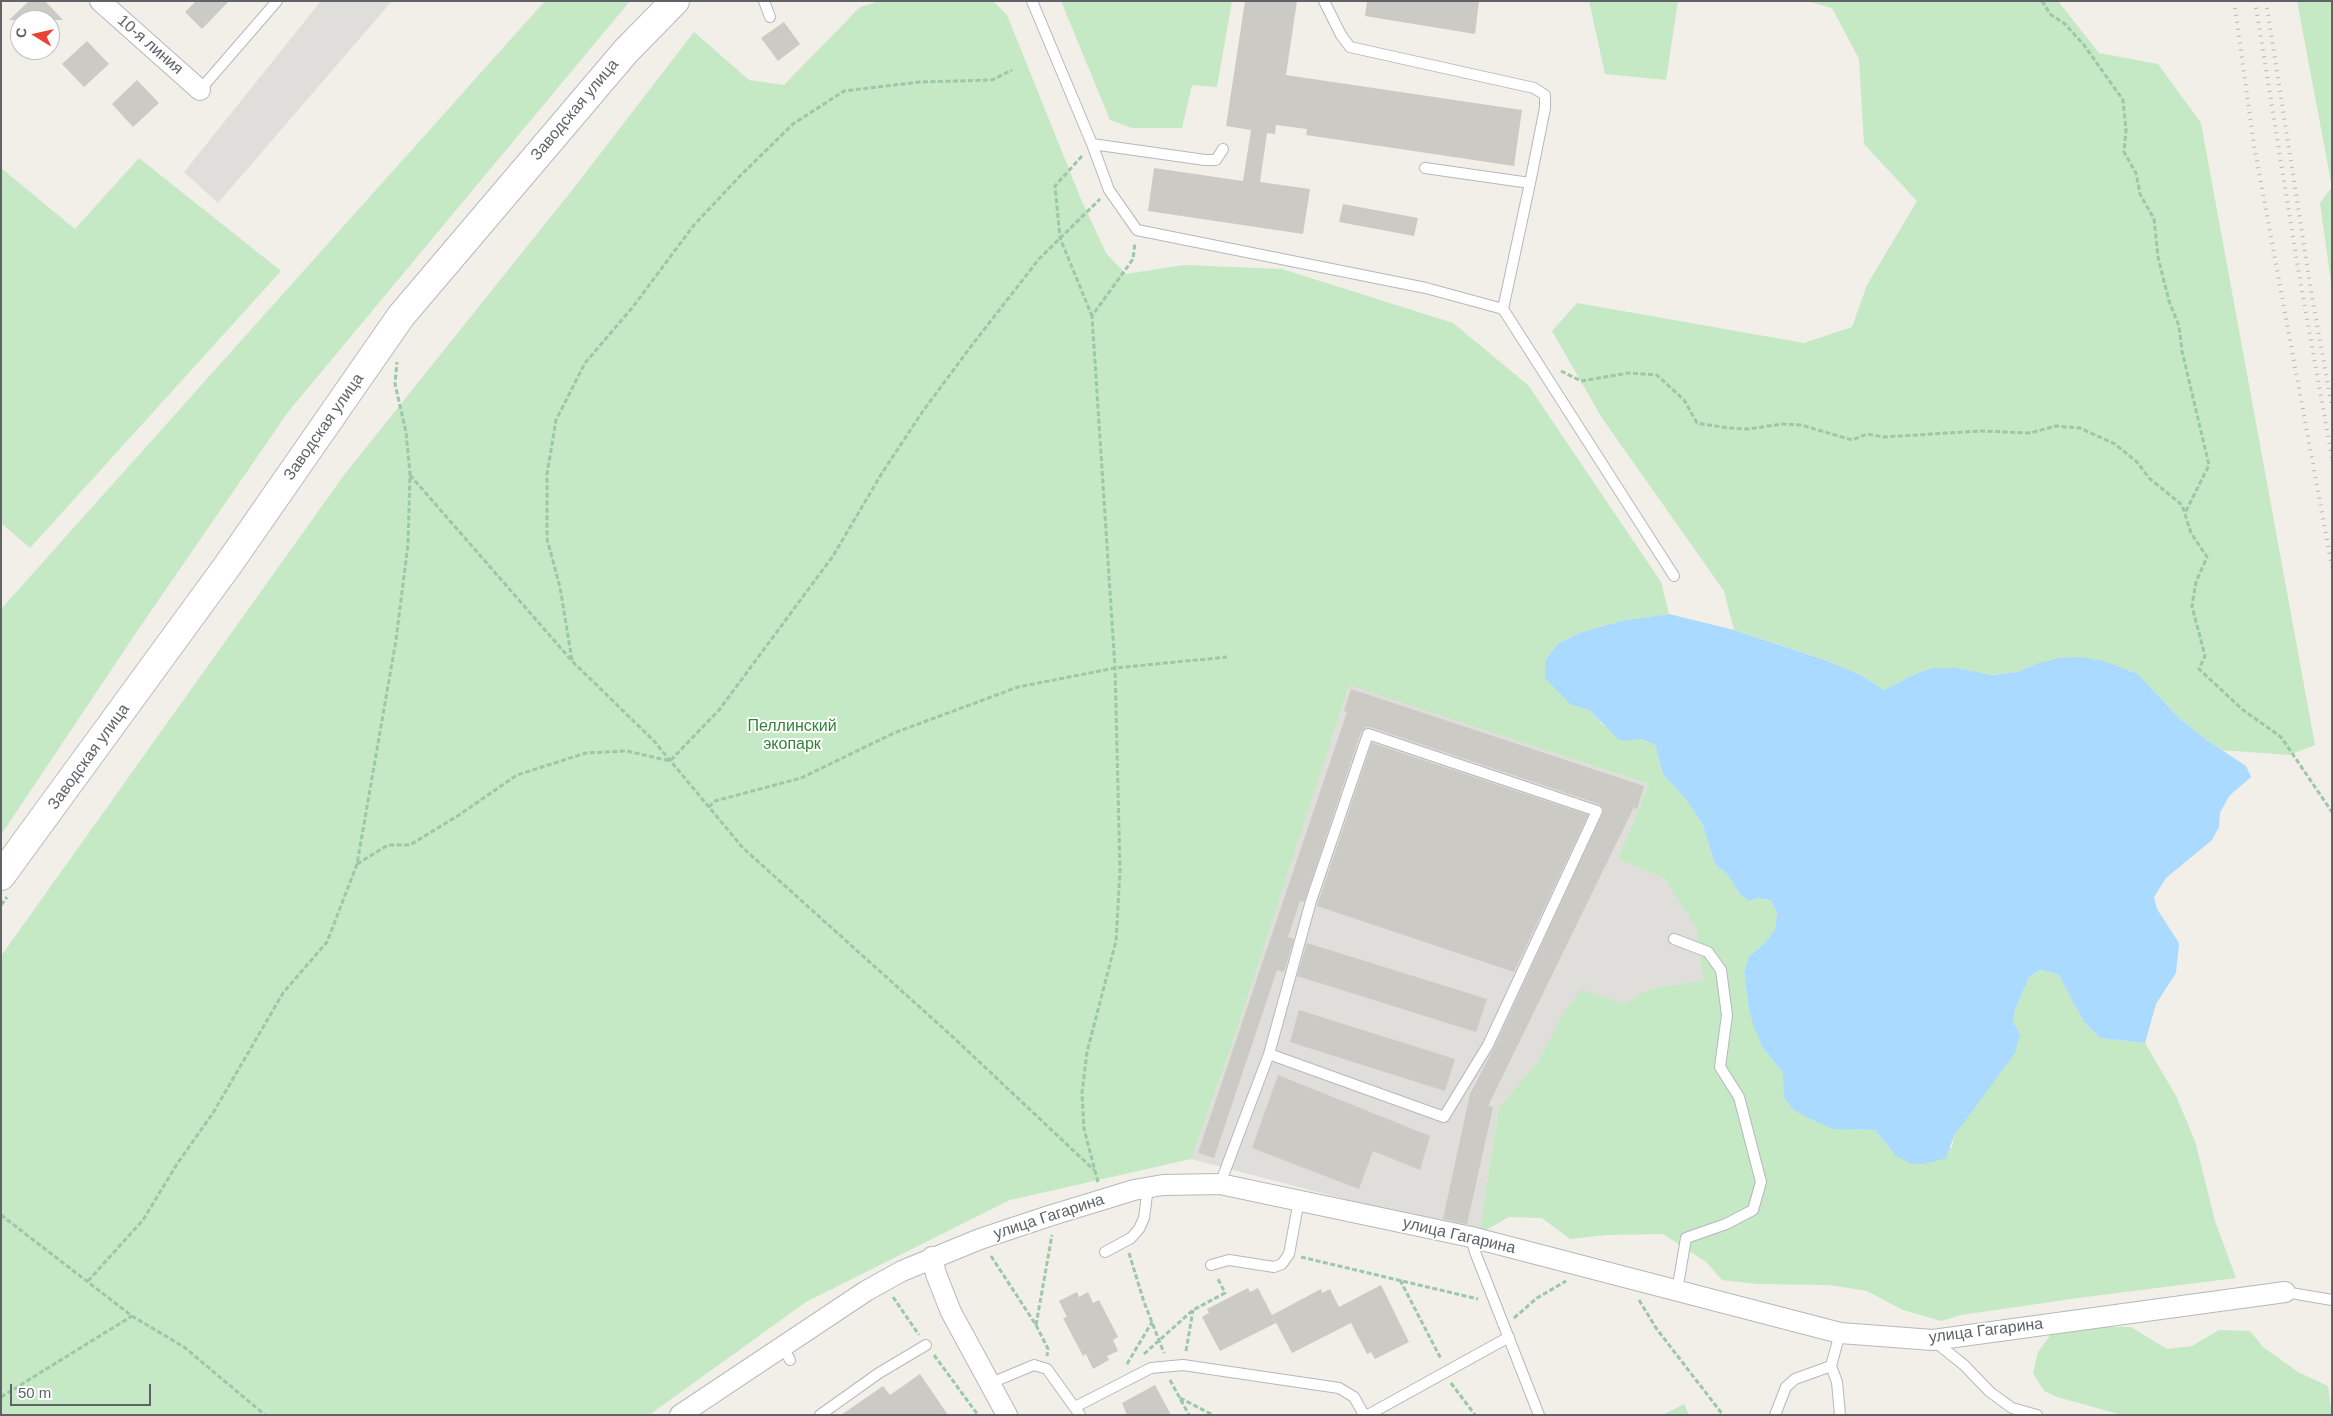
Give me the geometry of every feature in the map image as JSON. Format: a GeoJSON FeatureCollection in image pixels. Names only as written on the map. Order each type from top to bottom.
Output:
{"type":"FeatureCollection","features":[{"type":"Feature","properties":{"kind":"street","name":"10-я линия"},"geometry":{"type":"LineString","coordinates":[[100,1],[200,90]]}},
{"type":"Feature","properties":{"kind":"street","name":"Заводская улица"},"geometry":{"type":"LineString","coordinates":[[1,876],[228,566],[401,316],[626,51],[675,1]]}},
{"type":"Feature","properties":{"kind":"street","name":"улица Гагарина"},"geometry":{"type":"LineString","coordinates":[[680,1415],[786,1354],[866,1291],[932,1257],[980,1239],[1104,1199],[1148,1187],[1192,1183],[1220,1184],[1471,1237],[1840,1333],[1934,1340],[2285,1292]]}},
{"type":"Feature","properties":{"kind":"street"},"geometry":{"type":"LineString","coordinates":[[932,1257],[936,1274],[951,1312],[1007,1415]]}},
{"type":"Feature","properties":{"kind":"lane"},"geometry":{"type":"LineString","coordinates":[[200,90],[277,1]]}},
{"type":"Feature","properties":{"kind":"lane"},"geometry":{"type":"LineString","coordinates":[[764,1],[770,17]]}},
{"type":"Feature","properties":{"kind":"lane"},"geometry":{"type":"LineString","coordinates":[[1032,1],[1092,144],[1109,190],[1137,230],[1426,288],[1503,309],[1674,576]]}},
{"type":"Feature","properties":{"kind":"lane"},"geometry":{"type":"LineString","coordinates":[[1324,1],[1350,47],[1534,88],[1545,95],[1545,108],[1503,309]]}},
{"type":"Feature","properties":{"kind":"lane"},"geometry":{"type":"LineString","coordinates":[[1092,144],[1205,160],[1216,160],[1223,149]]}},
{"type":"Feature","properties":{"kind":"lane"},"geometry":{"type":"LineString","coordinates":[[1425,168],[1530,182]]}},
{"type":"Feature","properties":{"kind":"lane"},"geometry":{"type":"LineString","coordinates":[[1220,1184],[1269,1054],[1311,901],[1368,734],[1597,811],[1488,1044],[1444,1117],[1269,1054]]}},
{"type":"Feature","properties":{"kind":"lane"},"geometry":{"type":"LineString","coordinates":[[1674,939],[1708,952],[1721,970],[1727,1015],[1720,1068],[1739,1097],[1761,1182],[1752,1210],[1726,1224],[1686,1238],[1677,1291]]}},
{"type":"Feature","properties":{"kind":"lane"},"geometry":{"type":"LineString","coordinates":[[1105,1252],[1125,1241],[1139,1229],[1144,1218],[1148,1187]]}},
{"type":"Feature","properties":{"kind":"lane"},"geometry":{"type":"LineString","coordinates":[[1211,1265],[1229,1260],[1274,1267],[1282,1264],[1289,1254],[1299,1200]]}},
{"type":"Feature","properties":{"kind":"lane"},"geometry":{"type":"LineString","coordinates":[[1471,1237],[1539,1415]]}},
{"type":"Feature","properties":{"kind":"lane"},"geometry":{"type":"LineString","coordinates":[[2285,1292],[2332,1300]]}},
{"type":"Feature","properties":{"kind":"lane"},"geometry":{"type":"LineString","coordinates":[[1840,1333],[1831,1366],[1837,1382],[1840,1415]]}},
{"type":"Feature","properties":{"kind":"lane"},"geometry":{"type":"LineString","coordinates":[[1368,1415],[1509,1337]]}},
{"type":"Feature","properties":{"kind":"lane"},"geometry":{"type":"LineString","coordinates":[[1934,1340],[1964,1365],[2008,1411],[2037,1415]]}},
{"type":"Feature","properties":{"kind":"lane"},"geometry":{"type":"LineString","coordinates":[[820,1415],[879,1373],[926,1345]]}},
{"type":"Feature","properties":{"kind":"lane"},"geometry":{"type":"LineString","coordinates":[[991,1383],[1034,1365],[1047,1369],[1077,1411],[1151,1368],[1183,1365],[1339,1388],[1354,1397],[1364,1415]]}},
{"type":"Feature","properties":{"kind":"lane"},"geometry":{"type":"LineString","coordinates":[[1775,1415],[1786,1387],[1795,1379],[1831,1366]]}},
{"type":"Feature","properties":{"kind":"path"},"geometry":{"type":"LineString","coordinates":[[2042,1],[2050,14],[2066,24],[2084,45],[2123,100],[2126,130],[2124,152],[2136,173],[2140,194],[2154,219],[2158,257],[2169,301],[2178,326],[2209,465],[2185,513]]}},
{"type":"Feature","properties":{"kind":"path"},"geometry":{"type":"LineString","coordinates":[[572,661],[560,587],[547,539],[547,474],[556,420],[586,363],[632,308],[694,226],[740,176],[793,124],[844,91],[920,82],[992,80],[1012,70]]}},
{"type":"Feature","properties":{"kind":"path"},"geometry":{"type":"LineString","coordinates":[[1092,144],[1055,186],[1060,238],[1092,316],[1116,668],[1120,871],[1116,941],[1087,1052],[1082,1093],[1084,1129],[1094,1170],[1104,1199]]}},
{"type":"Feature","properties":{"kind":"path"},"geometry":{"type":"LineString","coordinates":[[670,761],[719,710],[832,556],[922,411],[1039,259],[1109,190]]}},
{"type":"Feature","properties":{"kind":"path"},"geometry":{"type":"LineString","coordinates":[[1092,316],[1133,259],[1137,230]]}},
{"type":"Feature","properties":{"kind":"path"},"geometry":{"type":"LineString","coordinates":[[88,1281],[143,1220],[177,1164],[213,1113],[283,993],[327,942],[357,864],[396,640],[408,544],[410,474],[406,432],[395,384],[397,356]]}},
{"type":"Feature","properties":{"kind":"path"},"geometry":{"type":"LineString","coordinates":[[1556,367],[1581,381],[1629,373],[1657,375],[1684,400],[1697,423],[1728,428],[1749,429],[1782,424],[1801,425],[1852,440],[1867,434],[1884,437],[1980,431],[2030,433],[2056,426],[2080,428],[2115,444],[2137,462],[2149,478],[2182,505],[2191,533],[2207,557],[2196,582],[2192,606],[2205,656],[2199,669],[2243,710],[2281,737],[2332,812]]}},
{"type":"Feature","properties":{"kind":"path"},"geometry":{"type":"LineString","coordinates":[[410,474],[572,661],[654,741],[743,848],[954,1038],[1094,1170]]}},
{"type":"Feature","properties":{"kind":"path"},"geometry":{"type":"LineString","coordinates":[[709,807],[715,801],[801,778],[894,733],[1018,687],[1116,668],[1227,657]]}},
{"type":"Feature","properties":{"kind":"path"},"geometry":{"type":"LineString","coordinates":[[357,864],[388,845],[410,845],[459,815],[517,775],[586,753],[627,751],[670,761]]}},
{"type":"Feature","properties":{"kind":"path"},"geometry":{"type":"LineString","coordinates":[[1,1215],[132,1316],[184,1347],[265,1415]]}},
{"type":"Feature","properties":{"kind":"path"},"geometry":{"type":"LineString","coordinates":[[1036,1325],[1053,1229]]}},
{"type":"Feature","properties":{"kind":"path"},"geometry":{"type":"LineString","coordinates":[[980,1239],[1036,1325],[1048,1349],[1047,1369]]}},
{"type":"Feature","properties":{"kind":"path"},"geometry":{"type":"LineString","coordinates":[[1125,1241],[1160,1342],[1166,1366],[1189,1415]]}},
{"type":"Feature","properties":{"kind":"path"},"geometry":{"type":"LineString","coordinates":[[1289,1254],[1495,1302]]}},
{"type":"Feature","properties":{"kind":"path"},"geometry":{"type":"LineString","coordinates":[[1138,1360],[1193,1310],[1225,1293],[1211,1265]]}},
{"type":"Feature","properties":{"kind":"path"},"geometry":{"type":"LineString","coordinates":[[1505,1327],[1537,1298],[1588,1268]]}},
{"type":"Feature","properties":{"kind":"path"},"geometry":{"type":"LineString","coordinates":[[1626,1278],[1656,1328],[1723,1415]]}},
{"type":"Feature","properties":{"kind":"path"},"geometry":{"type":"LineString","coordinates":[[1400,1280],[1450,1381],[1475,1415]]}},
{"type":"Feature","properties":{"kind":"path"},"geometry":{"type":"LineString","coordinates":[[893,1297],[921,1338],[926,1333]]}},
{"type":"Feature","properties":{"kind":"path"},"geometry":{"type":"LineString","coordinates":[[1183,1365],[1193,1310]]}},
{"type":"Feature","properties":{"kind":"path"},"geometry":{"type":"LineString","coordinates":[[1,1396],[132,1316]]}},
{"type":"Feature","properties":{"kind":"path"},"geometry":{"type":"LineString","coordinates":[[1130,1366],[1123,1372],[1152,1322]]}},
{"type":"Feature","properties":{"kind":"path"},"geometry":{"type":"LineString","coordinates":[[926,1345],[978,1415]]}},
{"type":"Feature","properties":{"kind":"path"},"geometry":{"type":"LineString","coordinates":[[1180,1398],[1213,1415]]}},
{"type":"Feature","properties":{"kind":"shaded area"},"geometry":{"type":"Polygon","coordinates":[[[321,1],[392,1],[218,203],[184,172],[321,1]]]}},
{"type":"Feature","properties":{"kind":"shaded area"},"geometry":{"type":"Polygon","coordinates":[[[1349,684],[1649,784],[1618,859],[1664,878],[1696,928],[1705,980],[1650,989],[1624,1004],[1563,1013],[1538,1062],[1499,1107],[1479,1234],[1191,1159],[1233,1042],[1349,684]]]}},
{"type":"Feature","properties":{"kind":"green space"},"geometry":{"type":"Polygon","coordinates":[[[545,1],[630,1],[288,412],[142,624],[1,835],[1,609],[545,1]]]}},
{"type":"Feature","properties":{"kind":"green space","name":"Пеллинский экопарк"},"geometry":{"type":"Polygon","coordinates":[[[880,1],[993,1],[1007,15],[1081,199],[1106,253],[1126,274],[1184,265],[1282,269],[1453,323],[1528,385],[1661,582],[1669,614],[1625,620],[1582,632],[1557,644],[1545,661],[1571,705],[1588,709],[1603,725],[1628,741],[1640,739],[1655,745],[1663,774],[1687,801],[1702,823],[1715,864],[1728,875],[1739,893],[1748,900],[1757,898],[1770,900],[1777,912],[1775,929],[1766,942],[1749,956],[1744,972],[1749,1010],[1763,1048],[1783,1073],[1854,1130],[1875,1130],[1890,1149],[1911,1164],[1925,1164],[1934,1161],[1952,1147],[1954,1136],[2006,1065],[2015,1010],[2029,977],[2040,970],[2058,974],[2084,1022],[2100,1038],[2145,1043],[2176,1096],[2195,1141],[2215,1221],[2236,1278],[1961,1315],[1941,1321],[1903,1310],[1867,1291],[1830,1285],[1758,1284],[1722,1280],[1706,1262],[1663,1234],[1606,1235],[1570,1239],[1542,1218],[1509,1217],[1479,1234],[1499,1107],[1538,1062],[1563,1013],[1582,989],[1623,1004],[1650,989],[1704,980],[1696,928],[1664,878],[1618,859],[1649,784],[1349,685],[1233,1042],[1191,1159],[1010,1200],[806,1302],[649,1415],[1,1415],[1,956],[344,475],[573,189],[694,32],[749,80],[784,85],[860,7],[880,1]]]}},
{"type":"Feature","properties":{"kind":"green space"},"geometry":{"type":"Polygon","coordinates":[[[1061,1],[1232,1],[1217,87],[1192,85],[1182,128],[1132,128],[1110,120],[1061,1]]]}},
{"type":"Feature","properties":{"kind":"green space"},"geometry":{"type":"Polygon","coordinates":[[[1589,1],[1678,1],[1666,80],[1605,74],[1589,1]]]}},
{"type":"Feature","properties":{"kind":"green space"},"geometry":{"type":"Polygon","coordinates":[[[1807,1],[2058,1],[2099,53],[2158,64],[2201,123],[2315,745],[2289,755],[2222,750],[2179,718],[2138,674],[2122,668],[2035,664],[2017,672],[1992,675],[1958,668],[1932,668],[1913,675],[1884,690],[1861,675],[1825,660],[1734,630],[1724,591],[1602,418],[1552,331],[1577,303],[1804,343],[1852,327],[1867,285],[1917,201],[1864,144],[1859,59],[1832,8],[1807,1]]]}},
{"type":"Feature","properties":{"kind":"green space"},"geometry":{"type":"Polygon","coordinates":[[[2297,1],[2332,1],[2332,187],[2297,1]]]}},
{"type":"Feature","properties":{"kind":"green space"},"geometry":{"type":"Polygon","coordinates":[[[139,158],[281,271],[30,548],[1,523],[1,168],[75,229],[139,158]]]}},
{"type":"Feature","properties":{"kind":"green space"},"geometry":{"type":"Polygon","coordinates":[[[2332,187],[2332,289],[2320,203],[2332,187]]]}},
{"type":"Feature","properties":{"kind":"green space"},"geometry":{"type":"Polygon","coordinates":[[[2094,1327],[2131,1327],[2167,1349],[2192,1346],[2219,1330],[2250,1331],[2263,1347],[2298,1372],[2328,1386],[2332,1415],[2122,1415],[2057,1397],[2044,1391],[2033,1373],[2038,1352],[2051,1334],[2094,1327]]]}},
{"type":"Feature","properties":{"kind":"green space"},"geometry":{"type":"Polygon","coordinates":[[[1684,1404],[1689,1415],[1663,1415],[1684,1404]]]}},
{"type":"Feature","properties":{"kind":"water"},"geometry":{"type":"Polygon","coordinates":[[[1669,614],[1734,630],[1825,660],[1861,675],[1884,690],[1913,675],[1932,668],[1958,668],[1992,675],[2017,672],[2035,664],[2059,658],[2080,657],[2104,661],[2138,674],[2179,718],[2207,740],[2246,766],[2251,777],[2229,796],[2220,813],[2219,827],[2212,840],[2166,878],[2154,897],[2157,909],[2179,943],[2176,973],[2156,1004],[2145,1043],[2100,1038],[2084,1022],[2058,974],[2040,970],[2029,977],[2015,1010],[2013,1022],[2020,1034],[2015,1053],[1954,1136],[1946,1158],[1925,1164],[1911,1164],[1896,1156],[1875,1130],[1833,1129],[1802,1115],[1792,1108],[1784,1097],[1783,1073],[1763,1048],[1754,1027],[1749,1010],[1744,972],[1749,956],[1766,942],[1775,929],[1777,912],[1770,900],[1757,898],[1748,901],[1739,893],[1728,875],[1715,864],[1702,823],[1687,801],[1663,774],[1655,745],[1640,739],[1619,740],[1588,709],[1571,705],[1545,678],[1545,661],[1557,644],[1582,632],[1625,620],[1669,614]]]}},
{"type":"Feature","properties":{"kind":"building"},"geometry":{"type":"Polygon","coordinates":[[[29,1],[45,1],[54,10],[20,10],[29,1]]]}},
{"type":"Feature","properties":{"kind":"building"},"geometry":{"type":"Polygon","coordinates":[[[196,1],[229,1],[202,29],[185,12],[196,1]]]}},
{"type":"Feature","properties":{"kind":"building"},"geometry":{"type":"Polygon","coordinates":[[[1245,1],[1297,1],[1286,75],[1522,110],[1514,166],[1306,135],[1307,129],[1276,125],[1275,134],[1267,133],[1260,182],[1310,189],[1303,234],[1148,211],[1154,168],[1243,181],[1251,130],[1226,126],[1245,1]]]}},
{"type":"Feature","properties":{"kind":"building"},"geometry":{"type":"Polygon","coordinates":[[[1367,1],[1479,1],[1475,34],[1365,16],[1367,1]]]}},
{"type":"Feature","properties":{"kind":"building"},"geometry":{"type":"Polygon","coordinates":[[[784,22],[800,44],[778,61],[761,38],[784,22]]]}},
{"type":"Feature","properties":{"kind":"building"},"geometry":{"type":"Polygon","coordinates":[[[87,41],[109,64],[84,87],[62,64],[87,41]]]}},
{"type":"Feature","properties":{"kind":"building"},"geometry":{"type":"Polygon","coordinates":[[[137,80],[159,103],[133,127],[112,104],[137,80]]]}},
{"type":"Feature","properties":{"kind":"building"},"geometry":{"type":"Polygon","coordinates":[[[1343,204],[1418,218],[1414,236],[1339,222],[1343,204]]]}},
{"type":"Feature","properties":{"kind":"building"},"geometry":{"type":"Polygon","coordinates":[[[1351,689],[1644,786],[1637,809],[1634,807],[1488,1106],[1493,1107],[1467,1224],[1443,1219],[1470,1094],[1494,1048],[1604,810],[1599,804],[1370,727],[1366,727],[1361,732],[1304,902],[1300,901],[1288,937],[1294,939],[1284,972],[1277,970],[1214,1158],[1198,1153],[1347,712],[1344,711],[1351,689]]]}},
{"type":"Feature","properties":{"kind":"building"},"geometry":{"type":"Polygon","coordinates":[[[1372,743],[1588,815],[1514,972],[1317,906],[1372,743]]]}},
{"type":"Feature","properties":{"kind":"building"},"geometry":{"type":"Polygon","coordinates":[[[1307,943],[1487,999],[1476,1032],[1297,976],[1307,943]]]}},
{"type":"Feature","properties":{"kind":"building"},"geometry":{"type":"Polygon","coordinates":[[[1299,1010],[1455,1059],[1445,1091],[1290,1042],[1299,1010]]]}},
{"type":"Feature","properties":{"kind":"building"},"geometry":{"type":"Polygon","coordinates":[[[1278,1075],[1430,1136],[1420,1170],[1373,1151],[1359,1189],[1252,1148],[1278,1075]]]}},
{"type":"Feature","properties":{"kind":"building"},"geometry":{"type":"Polygon","coordinates":[[[1381,1285],[1409,1342],[1375,1359],[1371,1352],[1367,1354],[1351,1323],[1292,1353],[1272,1315],[1321,1289],[1322,1293],[1330,1289],[1339,1307],[1381,1285]]]}},
{"type":"Feature","properties":{"kind":"building"},"geometry":{"type":"Polygon","coordinates":[[[1248,1288],[1250,1292],[1258,1288],[1276,1323],[1220,1351],[1202,1317],[1209,1313],[1207,1309],[1248,1288]]]}},
{"type":"Feature","properties":{"kind":"building"},"geometry":{"type":"Polygon","coordinates":[[[1077,1292],[1079,1297],[1088,1292],[1093,1303],[1099,1300],[1118,1337],[1113,1340],[1118,1351],[1107,1356],[1109,1360],[1093,1369],[1086,1354],[1083,1356],[1063,1318],[1067,1317],[1059,1301],[1077,1292]]]}},
{"type":"Feature","properties":{"kind":"building"},"geometry":{"type":"Polygon","coordinates":[[[920,1374],[948,1415],[841,1415],[883,1386],[890,1395],[920,1374]]]}},
{"type":"Feature","properties":{"kind":"building"},"geometry":{"type":"Polygon","coordinates":[[[1155,1385],[1171,1415],[1127,1415],[1122,1403],[1155,1385]]]}},
{"type":"Feature","properties":{"kind":"railway"},"geometry":{"type":"LineString","coordinates":[[2234,1],[2254,145],[2332,567]]}},
{"type":"Feature","properties":{"kind":"railway"},"geometry":{"type":"LineString","coordinates":[[2255,1],[2299,274],[2332,458]]}},
{"type":"Feature","properties":{"kind":"railway"},"geometry":{"type":"LineString","coordinates":[[2266,1],[2312,297],[2332,407]]}}]}
